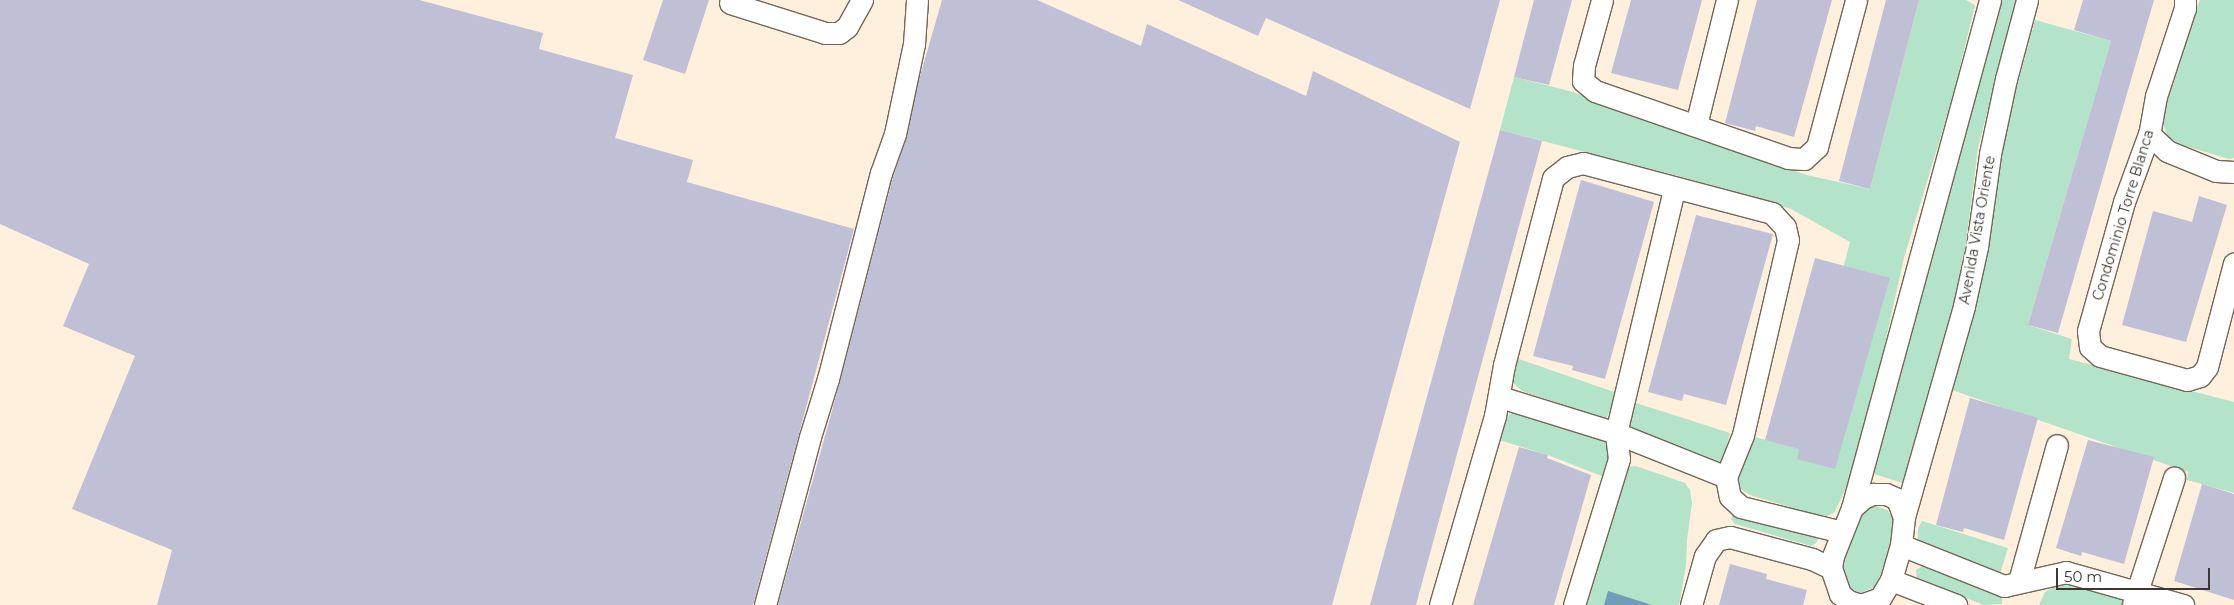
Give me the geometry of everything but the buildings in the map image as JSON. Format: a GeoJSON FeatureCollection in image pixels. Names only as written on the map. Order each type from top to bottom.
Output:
{"type":"FeatureCollection","features":[{"type":"Feature","properties":{"kind":"street"},"geometry":{"type":"LineString","coordinates":[[730,4],[825,34],[838,32],[847,27],[862,0]]}},
{"type":"Feature","properties":{"kind":"street"},"geometry":{"type":"LineString","coordinates":[[765,605],[810,437],[828,379],[880,173],[895,134],[914,44],[917,0]]}},
{"type":"Feature","properties":{"kind":"street"},"geometry":{"type":"LineString","coordinates":[[1602,0],[1584,66],[1584,81],[1595,91],[1788,158],[1804,159],[1816,147],[1856,0]]}},
{"type":"Feature","properties":{"kind":"street"},"geometry":{"type":"LineString","coordinates":[[1696,125],[1727,0]]}},
{"type":"Feature","properties":{"kind":"street"},"geometry":{"type":"LineString","coordinates":[[1829,605],[1837,542],[1852,508],[1990,0]]}},
{"type":"Feature","properties":{"kind":"street","name":"Avenida Vista Oriente"},"geometry":{"type":"LineString","coordinates":[[1833,574],[1840,594],[1848,601],[1862,605],[1879,601],[1891,580],[1902,545],[1904,517],[1964,306],[1977,247],[1990,154],[2006,79],[2028,0]]}},
{"type":"Feature","properties":{"kind":"street","name":"Condominio Torre Blanca"},"geometry":{"type":"LineString","coordinates":[[2185,0],[2185,8],[2156,96],[2149,134],[2124,202],[2088,331],[2090,347],[2100,356],[2187,380],[2200,376],[2207,367],[2234,262]]}},
{"type":"Feature","properties":{"kind":"street"},"geometry":{"type":"LineString","coordinates":[[2149,134],[2167,151],[2216,171],[2234,172]]}},
{"type":"Feature","properties":{"kind":"street"},"geometry":{"type":"LineString","coordinates":[[1440,605],[1500,397],[1504,365],[1553,178],[1567,167],[1583,163],[1772,214],[1785,227],[1788,240],[1743,434],[1726,477],[1730,497],[1741,507],[1842,532]]}},
{"type":"Feature","properties":{"kind":"street"},"geometry":{"type":"LineString","coordinates":[[1574,605],[1619,459],[1616,433],[1674,189]]}},
{"type":"Feature","properties":{"kind":"street"},"geometry":{"type":"LineString","coordinates":[[1500,397],[1616,433],[1726,477]]}},
{"type":"Feature","properties":{"kind":"street"},"geometry":{"type":"LineString","coordinates":[[2019,581],[2057,445]]}},
{"type":"Feature","properties":{"kind":"street"},"geometry":{"type":"LineString","coordinates":[[2134,598],[2174,478]]}},
{"type":"Feature","properties":{"kind":"street"},"geometry":{"type":"LineString","coordinates":[[1852,508],[1864,498],[1873,494],[1886,494],[1897,500],[1904,517]]}},
{"type":"Feature","properties":{"kind":"street"},"geometry":{"type":"LineString","coordinates":[[1691,605],[1705,556],[1716,540],[1730,537],[1812,559],[1833,574]]}},
{"type":"Feature","properties":{"kind":"street"},"geometry":{"type":"LineString","coordinates":[[1902,545],[2004,586],[2019,581],[2066,572],[2134,598],[2183,605]]}},
{"type":"Feature","properties":{"kind":"street"},"geometry":{"type":"LineString","coordinates":[[1891,580],[1956,605]]}},
{"type":"Feature","properties":{"kind":"green space"},"geometry":{"type":"Polygon","coordinates":[[[1919,0],[1966,0],[1975,5],[1952,99],[1904,258],[1878,374],[1847,486],[1834,513],[1827,516],[1816,515],[1750,495],[1741,489],[1738,478],[1751,436],[1796,448],[1850,242],[1791,209],[1686,178],[1500,130],[1514,77],[1573,92],[1694,138],[1807,175],[1870,189],[1919,0]]]}},
{"type":"Feature","properties":{"kind":"green space"},"geometry":{"type":"Polygon","coordinates":[[[1999,0],[2022,0],[2019,11],[2010,22],[1978,148],[1966,243],[1955,301],[1906,484],[1874,474],[1926,270],[1999,0]]]}},
{"type":"Feature","properties":{"kind":"green space"},"geometry":{"type":"Polygon","coordinates":[[[2200,0],[2234,0],[2234,158],[2229,159],[2179,144],[2167,136],[2163,123],[2167,102],[2180,64],[2188,27],[2200,0]]]}},
{"type":"Feature","properties":{"kind":"green space"},"geometry":{"type":"Polygon","coordinates":[[[2035,20],[2111,41],[2028,325],[2072,339],[2069,359],[2234,402],[2234,493],[2187,480],[2188,472],[1949,389],[1998,157],[2035,20]]]}},
{"type":"Feature","properties":{"kind":"green space"},"geometry":{"type":"Polygon","coordinates":[[[1519,359],[1614,392],[1612,406],[1606,419],[1522,391],[1512,382],[1511,372],[1519,359]]]}},
{"type":"Feature","properties":{"kind":"green space"},"geometry":{"type":"Polygon","coordinates":[[[1633,402],[1730,433],[1722,463],[1705,460],[1651,440],[1628,426],[1633,402]]]}},
{"type":"Feature","properties":{"kind":"green space"},"geometry":{"type":"Polygon","coordinates":[[[1521,410],[1605,441],[1611,451],[1604,477],[1548,455],[1499,440],[1502,423],[1510,414],[1521,410]]]}},
{"type":"Feature","properties":{"kind":"green space"},"geometry":{"type":"Polygon","coordinates":[[[1636,466],[1685,483],[1690,490],[1692,503],[1686,565],[1679,605],[1587,605],[1627,467],[1636,466]]]}},
{"type":"Feature","properties":{"kind":"green space"},"geometry":{"type":"Polygon","coordinates":[[[1876,506],[1887,510],[1892,517],[1892,535],[1887,561],[1880,576],[1874,587],[1861,593],[1848,588],[1842,578],[1843,557],[1859,518],[1868,508],[1876,506]]]}},
{"type":"Feature","properties":{"kind":"green space"},"geometry":{"type":"Polygon","coordinates":[[[1738,514],[1814,535],[1818,540],[1811,546],[1735,524],[1731,519],[1733,515],[1738,514]]]}},
{"type":"Feature","properties":{"kind":"green space"},"geometry":{"type":"Polygon","coordinates":[[[1922,521],[2008,548],[2000,574],[1924,547],[1918,539],[1918,529],[1922,521]]]}},
{"type":"Feature","properties":{"kind":"green space"},"geometry":{"type":"Polygon","coordinates":[[[1924,565],[2002,595],[2002,604],[1984,605],[1917,579],[1916,570],[1924,565]]]}},
{"type":"Feature","properties":{"kind":"green space"},"geometry":{"type":"Polygon","coordinates":[[[2065,581],[2123,599],[2122,605],[2039,605],[2045,592],[2065,581]]]}},
{"type":"Feature","properties":{"kind":"water"},"geometry":{"type":"Polygon","coordinates":[[[1608,591],[1652,605],[1604,605],[1608,591]]]}}]}
